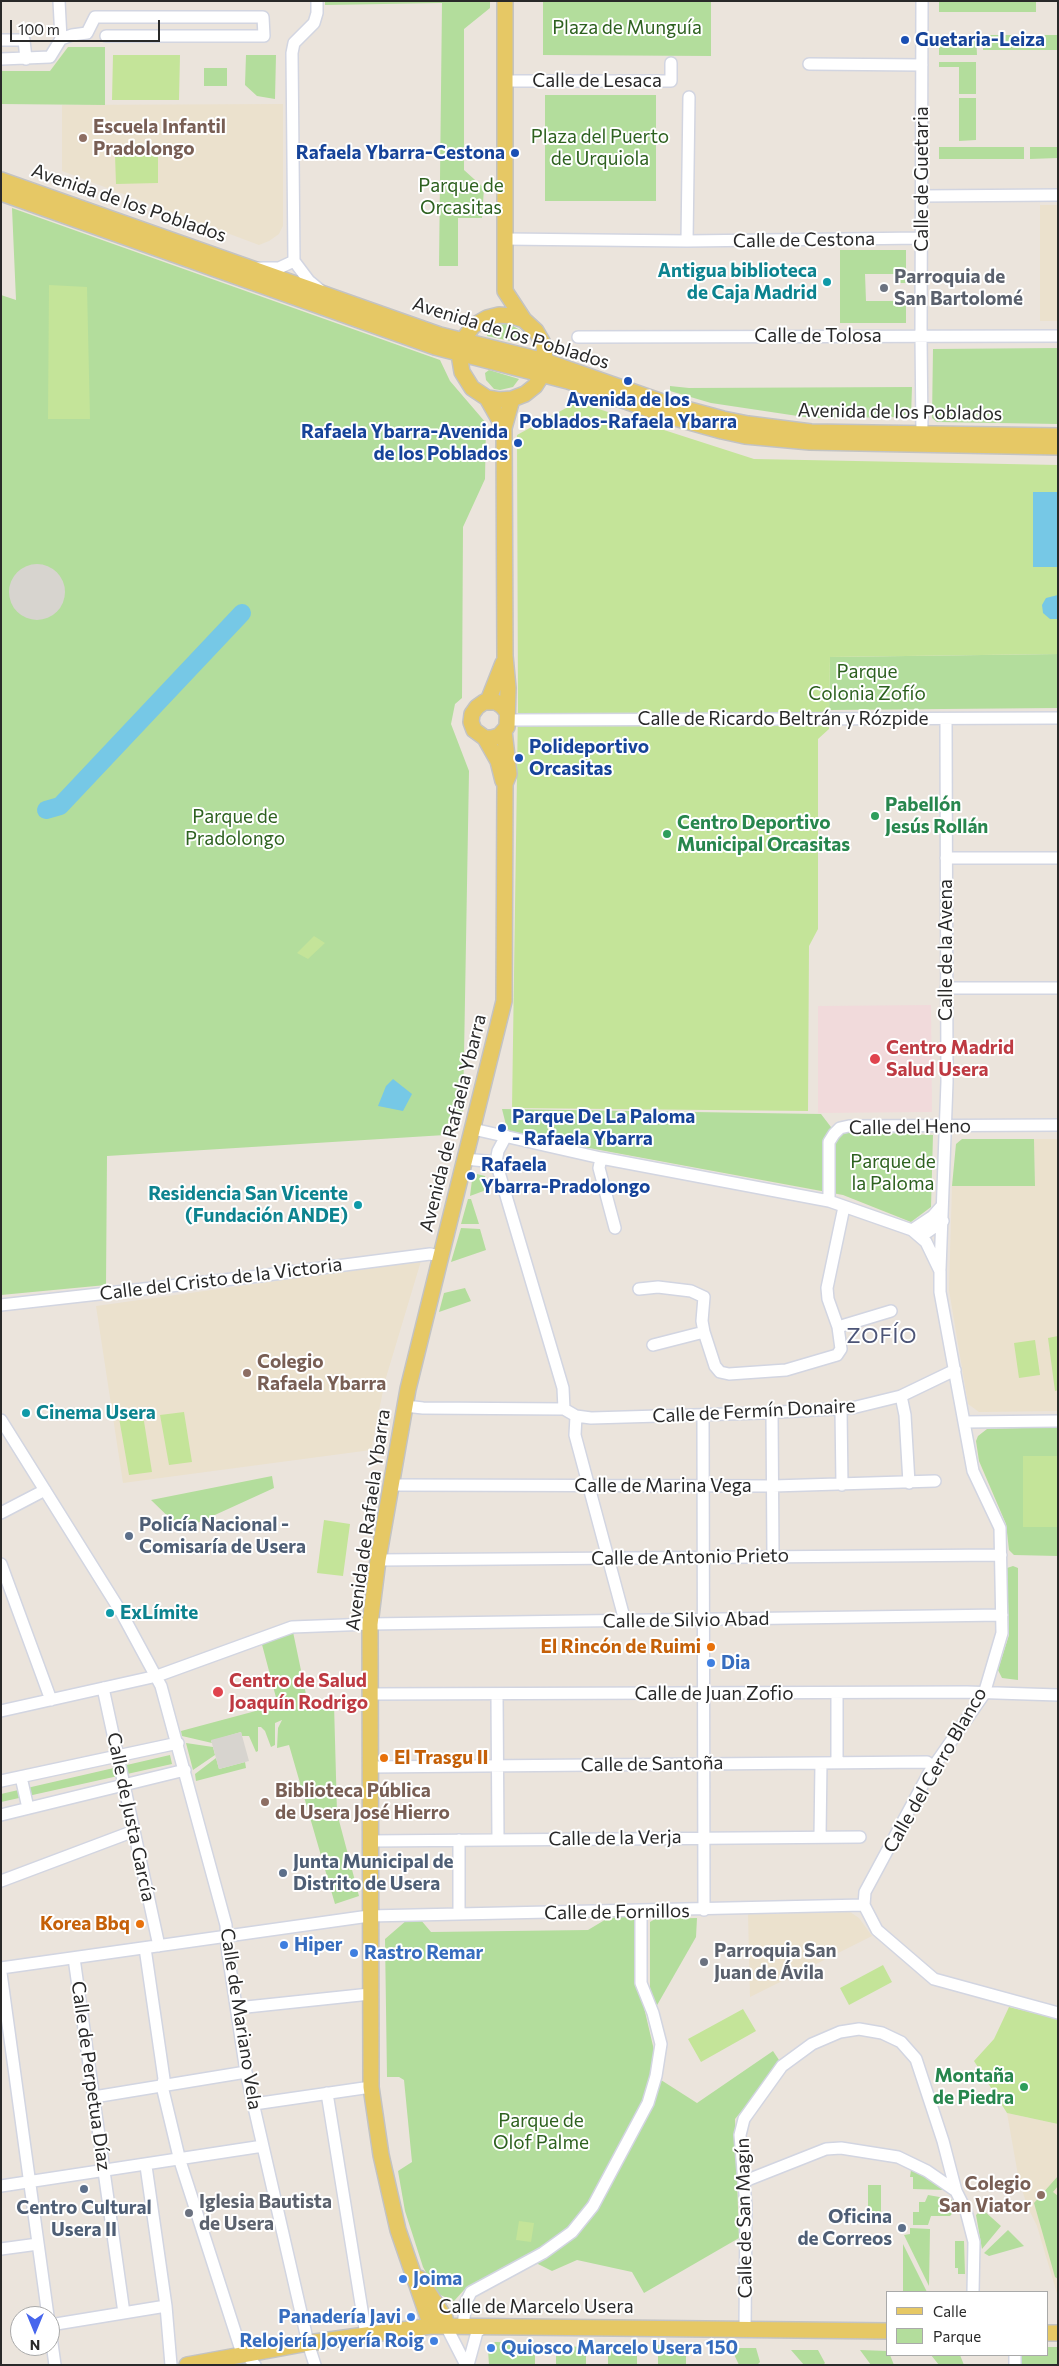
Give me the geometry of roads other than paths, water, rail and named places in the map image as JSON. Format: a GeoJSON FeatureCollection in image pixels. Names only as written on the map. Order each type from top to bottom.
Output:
{"type":"FeatureCollection","features":[{"type":"Feature","properties":{"kind":"main road"},"geometry":{"type":"LineString","coordinates":[[487,398],[512,400],[525,394],[535,386],[544,368],[544,345],[536,331],[524,320],[505,291],[505,1]]}},
{"type":"Feature","properties":{"kind":"main road","name":"Avenida de los Poblados"},"geometry":{"type":"LineString","coordinates":[[1,180],[248,267],[289,288],[323,293],[440,335],[461,347]]}},
{"type":"Feature","properties":{"kind":"main road","name":"Avenida de los Poblados"},"geometry":{"type":"LineString","coordinates":[[1,192],[461,347],[544,368],[568,381],[668,416],[745,436],[810,442],[1058,436]]}},
{"type":"Feature","properties":{"kind":"main road"},"geometry":{"type":"LineString","coordinates":[[487,318],[505,291]]}},
{"type":"Feature","properties":{"kind":"main road"},"geometry":{"type":"LineString","coordinates":[[461,347],[473,326],[487,318],[499,315],[512,316],[524,320]]}},
{"type":"Feature","properties":{"kind":"main road","name":"Avenida de Rafaela Ybarra"},"geometry":{"type":"LineString","coordinates":[[461,347],[462,372],[472,388],[487,398],[504,428]]}},
{"type":"Feature","properties":{"kind":"main road","name":"Avenida de Rafaela Ybarra"},"geometry":{"type":"LineString","coordinates":[[431,2326],[398,2230],[383,2164],[371,2087],[370,1624],[378,1560],[405,1406],[440,1256],[504,1000],[505,784],[509,774],[509,766],[506,721],[508,688],[505,656],[504,428],[512,400]]}},
{"type":"Feature","properties":{"kind":"main road","name":"Avenida de los Poblados"},"geometry":{"type":"LineString","coordinates":[[925,439],[1058,448]]}},
{"type":"Feature","properties":{"kind":"main road","name":"Avenida de Rafaela Ybarra"},"geometry":{"type":"LineString","coordinates":[[505,656],[488,701],[477,707],[472,714],[471,722],[474,730],[485,738],[498,761],[500,775],[505,784]]}},
{"type":"Feature","properties":{"kind":"main road"},"geometry":{"type":"LineString","coordinates":[[485,738],[499,736],[506,721],[502,706],[488,701]]}},
{"type":"Feature","properties":{"kind":"main road","name":"Avenida de Rafaela Ybarra"},"geometry":{"type":"LineString","coordinates":[[412,2269],[445,2318],[446,2326]]}},
{"type":"Feature","properties":{"kind":"main road","name":"Calle de Marcelo Usera"},"geometry":{"type":"LineString","coordinates":[[186,2365],[251,2359],[308,2344],[431,2326],[886,2331]]}},
{"type":"Feature","properties":{"kind":"street"},"geometry":{"type":"LineString","coordinates":[[1,59],[26,59],[50,56],[61,39],[59,1]]}},
{"type":"Feature","properties":{"kind":"street"},"geometry":{"type":"LineString","coordinates":[[289,288],[291,263],[292,53],[294,43],[314,23],[317,13],[317,1]]}},
{"type":"Feature","properties":{"kind":"street","name":"Calle de Guetaria"},"geometry":{"type":"LineString","coordinates":[[922,1],[921,336],[925,439]]}},
{"type":"Feature","properties":{"kind":"street"},"geometry":{"type":"LineString","coordinates":[[61,39],[87,33],[95,17],[263,17],[264,36],[106,36]]}},
{"type":"Feature","properties":{"kind":"street"},"geometry":{"type":"LineString","coordinates":[[1,40],[24,40],[26,59]]}},
{"type":"Feature","properties":{"kind":"street","name":"Calle de Lesaca"},"geometry":{"type":"LineString","coordinates":[[505,81],[671,82],[671,63]]}},
{"type":"Feature","properties":{"kind":"street"},"geometry":{"type":"LineString","coordinates":[[809,64],[922,65]]}},
{"type":"Feature","properties":{"kind":"street"},"geometry":{"type":"LineString","coordinates":[[687,241],[689,97]]}},
{"type":"Feature","properties":{"kind":"street"},"geometry":{"type":"LineString","coordinates":[[921,196],[1058,194]]}},
{"type":"Feature","properties":{"kind":"street","name":"Calle de Cestona"},"geometry":{"type":"LineString","coordinates":[[505,238],[687,241],[921,238]]}},
{"type":"Feature","properties":{"kind":"street"},"geometry":{"type":"LineString","coordinates":[[248,267],[271,268],[291,263]]}},
{"type":"Feature","properties":{"kind":"street"},"geometry":{"type":"LineString","coordinates":[[291,263],[323,293]]}},
{"type":"Feature","properties":{"kind":"street","name":"Calle de Tolosa"},"geometry":{"type":"LineString","coordinates":[[578,337],[1058,336]]}},
{"type":"Feature","properties":{"kind":"street","name":"Calle de Ricardo Beltrán y Rózpide"},"geometry":{"type":"LineString","coordinates":[[506,721],[1058,718]]}},
{"type":"Feature","properties":{"kind":"street","name":"Calle de la Avena"},"geometry":{"type":"LineString","coordinates":[[946,719],[946,1126],[941,1207],[943,1221],[940,1292],[955,1370]]}},
{"type":"Feature","properties":{"kind":"street"},"geometry":{"type":"LineString","coordinates":[[946,858],[1058,858]]}},
{"type":"Feature","properties":{"kind":"street"},"geometry":{"type":"LineString","coordinates":[[946,988],[1058,988]]}},
{"type":"Feature","properties":{"kind":"street","name":"Calle del Heno"},"geometry":{"type":"LineString","coordinates":[[829,1202],[829,1142],[840,1128],[849,1126],[1058,1126]]}},
{"type":"Feature","properties":{"kind":"street"},"geometry":{"type":"LineString","coordinates":[[473,1128],[601,1158],[829,1202],[926,1233],[943,1221]]}},
{"type":"Feature","properties":{"kind":"street"},"geometry":{"type":"LineString","coordinates":[[506,1136],[498,1151],[496,1162],[563,1388],[564,1409]]}},
{"type":"Feature","properties":{"kind":"street"},"geometry":{"type":"LineString","coordinates":[[496,1162],[511,1144],[526,1141]]}},
{"type":"Feature","properties":{"kind":"street"},"geometry":{"type":"LineString","coordinates":[[601,1158],[599,1168],[616,1228]]}},
{"type":"Feature","properties":{"kind":"street"},"geometry":{"type":"LineString","coordinates":[[465,1159],[496,1162]]}},
{"type":"Feature","properties":{"kind":"street"},"geometry":{"type":"LineString","coordinates":[[639,1289],[658,1287],[691,1291],[704,1297],[702,1321],[704,1332],[715,1366],[720,1372],[729,1374],[786,1370],[837,1355],[841,1349],[838,1327],[828,1299],[827,1288],[844,1207]]}},
{"type":"Feature","properties":{"kind":"street"},"geometry":{"type":"LineString","coordinates":[[912,1230],[933,1216],[941,1207]]}},
{"type":"Feature","properties":{"kind":"street"},"geometry":{"type":"LineString","coordinates":[[912,1230],[926,1242],[940,1272]]}},
{"type":"Feature","properties":{"kind":"street","name":"Calle del Cristo de la Victoria"},"geometry":{"type":"LineString","coordinates":[[1,1305],[425,1255],[440,1256]]}},
{"type":"Feature","properties":{"kind":"street"},"geometry":{"type":"LineString","coordinates":[[838,1327],[891,1311]]}},
{"type":"Feature","properties":{"kind":"street"},"geometry":{"type":"LineString","coordinates":[[653,1345],[704,1332]]}},
{"type":"Feature","properties":{"kind":"street","name":"Calle de Fermín Donaire"},"geometry":{"type":"LineString","coordinates":[[576,1416],[591,1418],[772,1413],[841,1409],[901,1396],[955,1370]]}},
{"type":"Feature","properties":{"kind":"street","name":"Calle del Cerro Blanco"},"geometry":{"type":"LineString","coordinates":[[864,1905],[865,1892],[934,1767],[984,1694],[1002,1633],[1000,1528],[973,1471],[955,1370]]}},
{"type":"Feature","properties":{"kind":"street"},"geometry":{"type":"LineString","coordinates":[[901,1396],[905,1415],[909,1483]]}},
{"type":"Feature","properties":{"kind":"street"},"geometry":{"type":"LineString","coordinates":[[405,1406],[423,1408],[564,1409],[576,1416],[575,1435],[625,1621]]}},
{"type":"Feature","properties":{"kind":"street"},"geometry":{"type":"LineString","coordinates":[[841,1409],[842,1485]]}},
{"type":"Feature","properties":{"kind":"street"},"geometry":{"type":"LineString","coordinates":[[772,1413],[773,1556]]}},
{"type":"Feature","properties":{"kind":"street"},"geometry":{"type":"LineString","coordinates":[[702,1415],[704,1910]]}},
{"type":"Feature","properties":{"kind":"street"},"geometry":{"type":"LineString","coordinates":[[964,1422],[1058,1421]]}},
{"type":"Feature","properties":{"kind":"street","name":"Calle de Mariano Vela"},"geometry":{"type":"LineString","coordinates":[[3,1426],[121,1612],[157,1676],[178,1743],[226,1925],[246,2072],[308,2344],[316,2365]]}},
{"type":"Feature","properties":{"kind":"street","name":"Calle de Marina Vega"},"geometry":{"type":"LineString","coordinates":[[391,1485],[773,1486],[934,1481]]}},
{"type":"Feature","properties":{"kind":"street"},"geometry":{"type":"LineString","coordinates":[[1,1513],[45,1490]]}},
{"type":"Feature","properties":{"kind":"street","name":"Calle de Antonio Prieto"},"geometry":{"type":"LineString","coordinates":[[378,1560],[1001,1555]]}},
{"type":"Feature","properties":{"kind":"street"},"geometry":{"type":"LineString","coordinates":[[1,1564],[51,1700]]}},
{"type":"Feature","properties":{"kind":"street","name":"Calle de Silvio Abad"},"geometry":{"type":"LineString","coordinates":[[1,1711],[157,1676],[286,1628],[370,1624],[1002,1615]]}},
{"type":"Feature","properties":{"kind":"street","name":"Calle de Justa García"},"geometry":{"type":"LineString","coordinates":[[103,1688],[159,1946]]}},
{"type":"Feature","properties":{"kind":"street","name":"Calle de Juan Zofio"},"geometry":{"type":"LineString","coordinates":[[370,1694],[967,1692],[1058,1696]]}},
{"type":"Feature","properties":{"kind":"street"},"geometry":{"type":"LineString","coordinates":[[837,1693],[837,1762]]}},
{"type":"Feature","properties":{"kind":"street"},"geometry":{"type":"LineString","coordinates":[[498,1695],[498,1839]]}},
{"type":"Feature","properties":{"kind":"street"},"geometry":{"type":"LineString","coordinates":[[1,1781],[178,1743]]}},
{"type":"Feature","properties":{"kind":"street","name":"Calle de Santoña"},"geometry":{"type":"LineString","coordinates":[[369,1767],[926,1762],[934,1767]]}},
{"type":"Feature","properties":{"kind":"street"},"geometry":{"type":"LineString","coordinates":[[820,1838],[821,1763]]}},
{"type":"Feature","properties":{"kind":"street"},"geometry":{"type":"LineString","coordinates":[[1,1815],[185,1770]]}},
{"type":"Feature","properties":{"kind":"street"},"geometry":{"type":"LineString","coordinates":[[21,1777],[28,1808]]}},
{"type":"Feature","properties":{"kind":"street"},"geometry":{"type":"LineString","coordinates":[[1,1881],[134,1832]]}},
{"type":"Feature","properties":{"kind":"street","name":"Calle de la Verja"},"geometry":{"type":"LineString","coordinates":[[370,1841],[860,1837]]}},
{"type":"Feature","properties":{"kind":"street"},"geometry":{"type":"LineString","coordinates":[[459,1840],[459,1914]]}},
{"type":"Feature","properties":{"kind":"street"},"geometry":{"type":"LineString","coordinates":[[864,1905],[877,1930],[934,1979],[1058,2013]]}},
{"type":"Feature","properties":{"kind":"street","name":"Calle de Fornillos"},"geometry":{"type":"LineString","coordinates":[[1,1968],[370,1916],[864,1905]]}},
{"type":"Feature","properties":{"kind":"street"},"geometry":{"type":"LineString","coordinates":[[463,2326],[466,2302],[470,2292],[543,2253],[572,2232],[594,2206],[648,2103],[656,2076],[661,2044],[653,2013],[641,1983],[641,1911]]}},
{"type":"Feature","properties":{"kind":"street"},"geometry":{"type":"LineString","coordinates":[[145,1948],[164,2079],[162,2086],[180,2161],[239,2343],[251,2359]]}},
{"type":"Feature","properties":{"kind":"street","name":"Calle de Perpetua Díaz"},"geometry":{"type":"LineString","coordinates":[[74,1958],[124,2313]]}},
{"type":"Feature","properties":{"kind":"street"},"geometry":{"type":"LineString","coordinates":[[1,1973],[47,2306]]}},
{"type":"Feature","properties":{"kind":"street"},"geometry":{"type":"LineString","coordinates":[[237,2008],[370,1994]]}},
{"type":"Feature","properties":{"kind":"street","name":"Calle de San Magín"},"geometry":{"type":"LineString","coordinates":[[745,2329],[745,2181],[740,2135],[744,2119],[782,2066],[812,2044],[840,2032],[859,2029],[882,2033],[901,2042],[916,2059],[943,2141],[956,2191],[966,2211],[974,2242],[973,2291]]}},
{"type":"Feature","properties":{"kind":"street"},"geometry":{"type":"LineString","coordinates":[[94,2097],[246,2072]]}},
{"type":"Feature","properties":{"kind":"street"},"geometry":{"type":"LineString","coordinates":[[254,2104],[371,2087]]}},
{"type":"Feature","properties":{"kind":"street"},"geometry":{"type":"LineString","coordinates":[[327,2093],[366,2335]]}},
{"type":"Feature","properties":{"kind":"street"},"geometry":{"type":"LineString","coordinates":[[1,2186],[180,2161],[263,2146]]}},
{"type":"Feature","properties":{"kind":"street"},"geometry":{"type":"LineString","coordinates":[[745,2181],[826,2150],[841,2148],[898,2157],[927,2171],[956,2191]]}},
{"type":"Feature","properties":{"kind":"street"},"geometry":{"type":"LineString","coordinates":[[146,2166],[166,2306],[171,2365]]}},
{"type":"Feature","properties":{"kind":"street"},"geometry":{"type":"LineString","coordinates":[[1,2249],[38,2244]]}},
{"type":"Feature","properties":{"kind":"street"},"geometry":{"type":"LineString","coordinates":[[60,2323],[166,2306]]}},
{"type":"Feature","properties":{"kind":"street"},"geometry":{"type":"LineString","coordinates":[[446,2326],[467,2365]]}},
{"type":"Feature","properties":{"kind":"street"},"geometry":{"type":"LineString","coordinates":[[467,2365],[477,2332],[486,2326]]}},
{"type":"Feature","properties":{"kind":"water"},"geometry":{"type":"Polygon","coordinates":[[[1033,492],[1058,492],[1058,567],[1033,567],[1033,492]]]}},
{"type":"Feature","properties":{"kind":"water"},"geometry":{"type":"Polygon","coordinates":[[[1058,595],[1058,619],[1050,619],[1043,613],[1042,605],[1046,598],[1058,595]]]}},
{"type":"Feature","properties":{"kind":"water"},"geometry":{"type":"Polygon","coordinates":[[[393,1079],[412,1094],[403,1111],[378,1106],[386,1086],[393,1079]]]}},
{"type":"Feature","properties":{"kind":"waterway"},"geometry":{"type":"LineString","coordinates":[[46,810],[60,806],[242,613]]}},
{"type":"Feature","properties":{"kind":"place","name":"Guetaria-Leiza"},"geometry":{"type":"Point","coordinates":[905,40]}},
{"type":"Feature","properties":{"kind":"place","name":"Escuela Infantil Pradolongo"},"geometry":{"type":"Point","coordinates":[83,138]}},
{"type":"Feature","properties":{"kind":"place","name":"Rafaela Ybarra-Cestona"},"geometry":{"type":"Point","coordinates":[515,153]}},
{"type":"Feature","properties":{"kind":"place","name":"Antigua biblioteca de Caja Madrid"},"geometry":{"type":"Point","coordinates":[827,282]}},
{"type":"Feature","properties":{"kind":"place","name":"Parroquia de San Bartolomé"},"geometry":{"type":"Point","coordinates":[884,288]}},
{"type":"Feature","properties":{"kind":"place","name":"Avenida de los Poblados-Rafaela Ybarra"},"geometry":{"type":"Point","coordinates":[628,381]}},
{"type":"Feature","properties":{"kind":"place","name":"Rafaela Ybarra-Avenida de los Poblados"},"geometry":{"type":"Point","coordinates":[518,443]}},
{"type":"Feature","properties":{"kind":"place","name":"Polideportivo Orcasitas"},"geometry":{"type":"Point","coordinates":[519,758]}},
{"type":"Feature","properties":{"kind":"place","name":"Pabellón Jesús Rollán"},"geometry":{"type":"Point","coordinates":[875,816]}},
{"type":"Feature","properties":{"kind":"place","name":"Centro Deportivo Municipal Orcasitas"},"geometry":{"type":"Point","coordinates":[667,834]}},
{"type":"Feature","properties":{"kind":"place","name":"Centro Madrid Salud Usera"},"geometry":{"type":"Point","coordinates":[875,1059]}},
{"type":"Feature","properties":{"kind":"place","name":"Parque De La Paloma - Rafaela Ybarra"},"geometry":{"type":"Point","coordinates":[502,1128]}},
{"type":"Feature","properties":{"kind":"place","name":"Rafaela Ybarra-Pradolongo"},"geometry":{"type":"Point","coordinates":[471,1176]}},
{"type":"Feature","properties":{"kind":"place","name":"Residencia San Vicente (Fundación ANDE)"},"geometry":{"type":"Point","coordinates":[358,1205]}},
{"type":"Feature","properties":{"kind":"place","name":"Colegio Rafaela Ybarra"},"geometry":{"type":"Point","coordinates":[247,1373]}},
{"type":"Feature","properties":{"kind":"place","name":"Cinema Usera"},"geometry":{"type":"Point","coordinates":[26,1413]}},
{"type":"Feature","properties":{"kind":"place","name":"Policía Nacional - Comisaría de Usera"},"geometry":{"type":"Point","coordinates":[129,1536]}},
{"type":"Feature","properties":{"kind":"place","name":"ExLímite"},"geometry":{"type":"Point","coordinates":[110,1613]}},
{"type":"Feature","properties":{"kind":"place","name":"El Rincón de Ruimi"},"geometry":{"type":"Point","coordinates":[711,1647]}},
{"type":"Feature","properties":{"kind":"place","name":"Dia"},"geometry":{"type":"Point","coordinates":[711,1663]}},
{"type":"Feature","properties":{"kind":"place","name":"Centro de Salud Joaquín Rodrigo"},"geometry":{"type":"Point","coordinates":[218,1692]}},
{"type":"Feature","properties":{"kind":"place","name":"El Trasgu II"},"geometry":{"type":"Point","coordinates":[384,1758]}},
{"type":"Feature","properties":{"kind":"place","name":"Biblioteca Pública de Usera José Hierro"},"geometry":{"type":"Point","coordinates":[265,1802]}},
{"type":"Feature","properties":{"kind":"place","name":"Junta Municipal de Distrito de Usera"},"geometry":{"type":"Point","coordinates":[283,1873]}},
{"type":"Feature","properties":{"kind":"place","name":"Korea Bbq"},"geometry":{"type":"Point","coordinates":[140,1924]}},
{"type":"Feature","properties":{"kind":"place","name":"Hiper"},"geometry":{"type":"Point","coordinates":[284,1945]}},
{"type":"Feature","properties":{"kind":"place","name":"Rastro Remar"},"geometry":{"type":"Point","coordinates":[354,1953]}},
{"type":"Feature","properties":{"kind":"place","name":"Parroquia San Juan de Ávila"},"geometry":{"type":"Point","coordinates":[704,1962]}},
{"type":"Feature","properties":{"kind":"place","name":"Montaña de Piedra"},"geometry":{"type":"Point","coordinates":[1024,2087]}},
{"type":"Feature","properties":{"kind":"place","name":"Centro Cultural Usera II"},"geometry":{"type":"Point","coordinates":[84,2189]}},
{"type":"Feature","properties":{"kind":"place","name":"Colegio San Viator"},"geometry":{"type":"Point","coordinates":[1041,2195]}},
{"type":"Feature","properties":{"kind":"place","name":"Iglesia Bautista de Usera"},"geometry":{"type":"Point","coordinates":[189,2213]}},
{"type":"Feature","properties":{"kind":"place","name":"Oficina de Correos"},"geometry":{"type":"Point","coordinates":[902,2228]}},
{"type":"Feature","properties":{"kind":"place","name":"Joima"},"geometry":{"type":"Point","coordinates":[403,2279]}},
{"type":"Feature","properties":{"kind":"place","name":"Panadería Javi"},"geometry":{"type":"Point","coordinates":[411,2317]}},
{"type":"Feature","properties":{"kind":"place","name":"Relojería Joyería Roig"},"geometry":{"type":"Point","coordinates":[434,2341]}},
{"type":"Feature","properties":{"kind":"place","name":"Quiosco Marcelo Usera 150"},"geometry":{"type":"Point","coordinates":[491,2348]}},
{"type":"Feature","properties":{"kind":"district","name":"ZOFÍO"},"geometry":{"type":"Point","coordinates":[882,1336]}},
{"type":"Feature","properties":{"kind":"park label","name":"Plaza de Munguía"},"geometry":{"type":"Point","coordinates":[627,28]}},
{"type":"Feature","properties":{"kind":"park label","name":"Plaza del Puerto de Urquiola"},"geometry":{"type":"Point","coordinates":[600,148]}},
{"type":"Feature","properties":{"kind":"park label","name":"Parque de Orcasitas"},"geometry":{"type":"Point","coordinates":[461,197]}},
{"type":"Feature","properties":{"kind":"park label","name":"Parque Colonia Zofío"},"geometry":{"type":"Point","coordinates":[867,683]}},
{"type":"Feature","properties":{"kind":"park label","name":"Parque de Pradolongo"},"geometry":{"type":"Point","coordinates":[235,828]}},
{"type":"Feature","properties":{"kind":"park label","name":"Parque de la Paloma"},"geometry":{"type":"Point","coordinates":[893,1173]}},
{"type":"Feature","properties":{"kind":"park label","name":"Parque de Olof Palme"},"geometry":{"type":"Point","coordinates":[541,2132]}}]}
